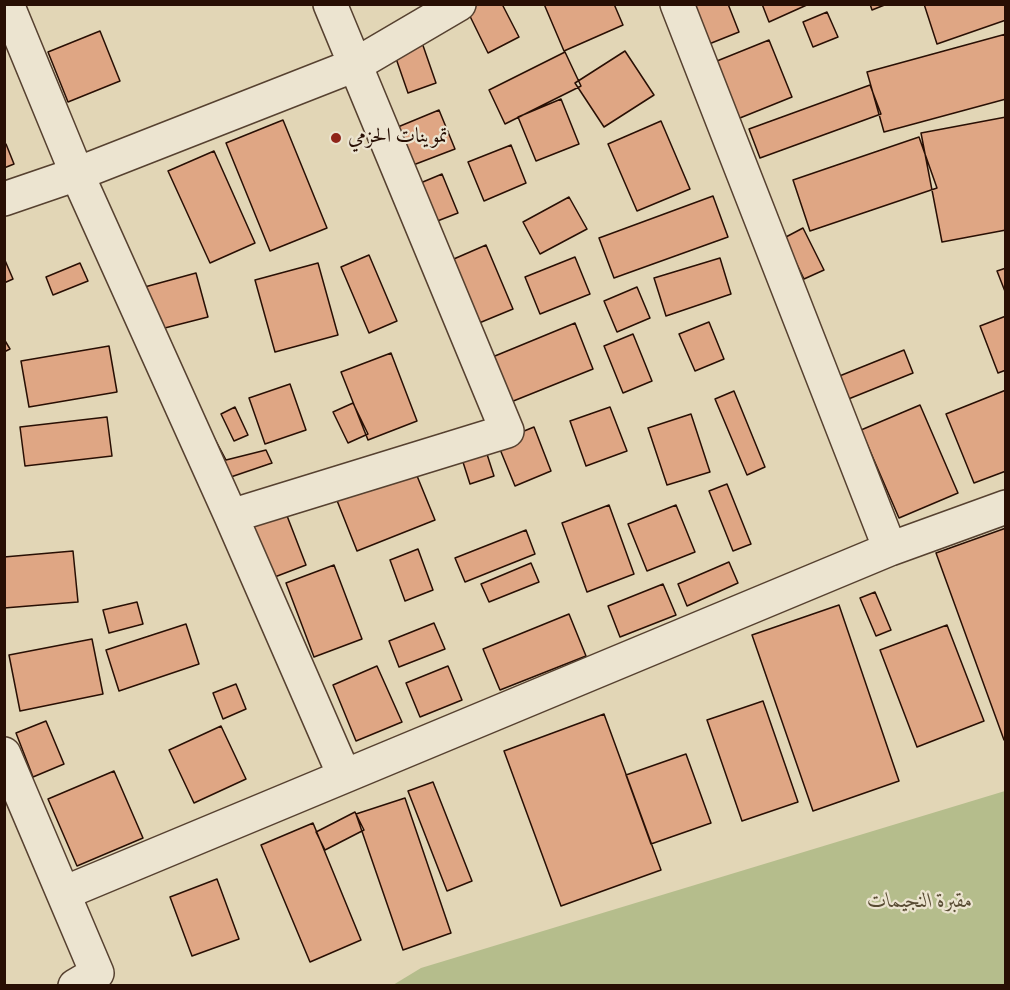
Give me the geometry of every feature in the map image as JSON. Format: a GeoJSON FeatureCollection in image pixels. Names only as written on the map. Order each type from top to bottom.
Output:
{"type":"FeatureCollection","features":[{"type":"Feature","properties":{"kind":"street"},"geometry":{"type":"LineString","coordinates":[[7,4],[77,174],[231,516],[344,775]]}},
{"type":"Feature","properties":{"kind":"street"},"geometry":{"type":"LineString","coordinates":[[231,516],[507,431],[330,4]]}},
{"type":"Feature","properties":{"kind":"street"},"geometry":{"type":"LineString","coordinates":[[4,199],[77,174],[355,65],[459,4]]}},
{"type":"Feature","properties":{"kind":"street"},"geometry":{"type":"LineString","coordinates":[[677,4],[890,549]]}},
{"type":"Feature","properties":{"kind":"street"},"geometry":{"type":"LineString","coordinates":[[64,892],[890,549],[1005,507]]}},
{"type":"Feature","properties":{"kind":"street"},"geometry":{"type":"LineString","coordinates":[[4,754],[98,973],[75,986]]}},
{"type":"Feature","properties":{"kind":"green space","name":"مقبرة النجيمات"},"geometry":{"type":"Polygon","coordinates":[[[1005,791],[1005,985],[393,985],[421,968],[1005,791]]]}},
{"type":"Feature","properties":{"kind":"building"},"geometry":{"type":"Polygon","coordinates":[[[464,4],[502,4],[519,37],[488,53],[464,4]]]}},
{"type":"Feature","properties":{"kind":"building"},"geometry":{"type":"Polygon","coordinates":[[[544,4],[614,4],[623,25],[564,51],[544,4]]]}},
{"type":"Feature","properties":{"kind":"building"},"geometry":{"type":"Polygon","coordinates":[[[664,4],[728,4],[739,32],[684,54],[664,4]]]}},
{"type":"Feature","properties":{"kind":"building"},"geometry":{"type":"Polygon","coordinates":[[[762,4],[809,4],[769,22],[762,4]]]}},
{"type":"Feature","properties":{"kind":"building"},"geometry":{"type":"Polygon","coordinates":[[[870,4],[887,4],[872,10],[870,4]]]}},
{"type":"Feature","properties":{"kind":"building"},"geometry":{"type":"Polygon","coordinates":[[[924,4],[1006,4],[1006,20],[937,44],[924,4]]]}},
{"type":"Feature","properties":{"kind":"building"},"geometry":{"type":"Polygon","coordinates":[[[827,12],[838,37],[813,47],[803,22],[827,12]]]}},
{"type":"Feature","properties":{"kind":"building"},"geometry":{"type":"Polygon","coordinates":[[[100,31],[120,81],[68,102],[48,52],[100,31]]]}},
{"type":"Feature","properties":{"kind":"building"},"geometry":{"type":"Polygon","coordinates":[[[419,34],[436,83],[408,93],[391,44],[419,34]]]}},
{"type":"Feature","properties":{"kind":"building"},"geometry":{"type":"Polygon","coordinates":[[[1006,34],[1006,99],[884,132],[867,72],[1006,34]]]}},
{"type":"Feature","properties":{"kind":"building"},"geometry":{"type":"Polygon","coordinates":[[[769,40],[792,97],[730,122],[707,65],[769,40]]]}},
{"type":"Feature","properties":{"kind":"building"},"geometry":{"type":"Polygon","coordinates":[[[625,51],[654,95],[604,127],[575,83],[625,51]]]}},
{"type":"Feature","properties":{"kind":"building"},"geometry":{"type":"Polygon","coordinates":[[[565,52],[581,86],[505,124],[489,90],[565,52]]]}},
{"type":"Feature","properties":{"kind":"building"},"geometry":{"type":"Polygon","coordinates":[[[870,85],[881,114],[760,158],[749,129],[870,85]]]}},
{"type":"Feature","properties":{"kind":"building"},"geometry":{"type":"Polygon","coordinates":[[[561,99],[579,144],[536,161],[518,117],[561,99]]]}},
{"type":"Feature","properties":{"kind":"building"},"geometry":{"type":"Polygon","coordinates":[[[439,110],[455,149],[408,167],[393,129],[439,110]]]}},
{"type":"Feature","properties":{"kind":"building"},"geometry":{"type":"Polygon","coordinates":[[[1006,117],[1006,230],[942,242],[921,133],[1006,117]]]}},
{"type":"Feature","properties":{"kind":"building"},"geometry":{"type":"Polygon","coordinates":[[[283,120],[327,228],[270,251],[226,143],[283,120]]]}},
{"type":"Feature","properties":{"kind":"building"},"geometry":{"type":"Polygon","coordinates":[[[661,121],[690,189],[637,211],[608,144],[661,121]]]}},
{"type":"Feature","properties":{"kind":"building"},"geometry":{"type":"Polygon","coordinates":[[[919,137],[937,188],[810,231],[793,180],[919,137]]]}},
{"type":"Feature","properties":{"kind":"building"},"geometry":{"type":"Polygon","coordinates":[[[4,144],[14,164],[4,168],[4,144]]]}},
{"type":"Feature","properties":{"kind":"building"},"geometry":{"type":"Polygon","coordinates":[[[511,145],[526,183],[484,201],[468,162],[511,145]]]}},
{"type":"Feature","properties":{"kind":"building"},"geometry":{"type":"Polygon","coordinates":[[[214,151],[255,243],[210,263],[168,171],[214,151]]]}},
{"type":"Feature","properties":{"kind":"building"},"geometry":{"type":"Polygon","coordinates":[[[442,174],[458,213],[422,227],[406,189],[442,174]]]}},
{"type":"Feature","properties":{"kind":"building"},"geometry":{"type":"Polygon","coordinates":[[[713,196],[728,237],[614,278],[599,238],[713,196]]]}},
{"type":"Feature","properties":{"kind":"building"},"geometry":{"type":"Polygon","coordinates":[[[569,197],[587,229],[540,254],[523,222],[569,197]]]}},
{"type":"Feature","properties":{"kind":"building"},"geometry":{"type":"Polygon","coordinates":[[[803,228],[824,270],[804,279],[784,238],[803,228]]]}},
{"type":"Feature","properties":{"kind":"building"},"geometry":{"type":"Polygon","coordinates":[[[486,245],[513,309],[467,328],[440,265],[486,245]]]}},
{"type":"Feature","properties":{"kind":"building"},"geometry":{"type":"Polygon","coordinates":[[[369,255],[397,321],[369,333],[341,267],[369,255]]]}},
{"type":"Feature","properties":{"kind":"building"},"geometry":{"type":"Polygon","coordinates":[[[575,257],[590,294],[540,314],[525,277],[575,257]]]}},
{"type":"Feature","properties":{"kind":"building"},"geometry":{"type":"Polygon","coordinates":[[[4,258],[13,279],[4,283],[4,258]]]}},
{"type":"Feature","properties":{"kind":"building"},"geometry":{"type":"Polygon","coordinates":[[[720,258],[731,294],[666,316],[654,278],[720,258]]]}},
{"type":"Feature","properties":{"kind":"building"},"geometry":{"type":"Polygon","coordinates":[[[80,263],[88,281],[53,295],[46,277],[80,263]]]}},
{"type":"Feature","properties":{"kind":"building"},"geometry":{"type":"Polygon","coordinates":[[[318,263],[338,335],[275,352],[255,280],[318,263]]]}},
{"type":"Feature","properties":{"kind":"building"},"geometry":{"type":"Polygon","coordinates":[[[1006,268],[1006,294],[997,271],[1006,268]]]}},
{"type":"Feature","properties":{"kind":"building"},"geometry":{"type":"Polygon","coordinates":[[[196,273],[208,317],[153,331],[141,288],[196,273]]]}},
{"type":"Feature","properties":{"kind":"building"},"geometry":{"type":"Polygon","coordinates":[[[637,287],[650,318],[617,332],[604,301],[637,287]]]}},
{"type":"Feature","properties":{"kind":"building"},"geometry":{"type":"Polygon","coordinates":[[[1006,316],[1006,370],[998,373],[980,326],[1006,316]]]}},
{"type":"Feature","properties":{"kind":"building"},"geometry":{"type":"Polygon","coordinates":[[[709,322],[724,359],[695,371],[679,334],[709,322]]]}},
{"type":"Feature","properties":{"kind":"building"},"geometry":{"type":"Polygon","coordinates":[[[575,323],[593,369],[491,410],[473,365],[575,323]]]}},
{"type":"Feature","properties":{"kind":"building"},"geometry":{"type":"Polygon","coordinates":[[[633,334],[652,381],[623,393],[604,346],[633,334]]]}},
{"type":"Feature","properties":{"kind":"building"},"geometry":{"type":"Polygon","coordinates":[[[4,339],[10,349],[4,352],[4,339]]]}},
{"type":"Feature","properties":{"kind":"building"},"geometry":{"type":"Polygon","coordinates":[[[109,346],[117,392],[29,407],[21,361],[109,346]]]}},
{"type":"Feature","properties":{"kind":"building"},"geometry":{"type":"Polygon","coordinates":[[[904,350],[913,373],[846,400],[837,377],[904,350]]]}},
{"type":"Feature","properties":{"kind":"building"},"geometry":{"type":"Polygon","coordinates":[[[391,353],[417,421],[368,440],[341,372],[391,353]]]}},
{"type":"Feature","properties":{"kind":"building"},"geometry":{"type":"Polygon","coordinates":[[[290,384],[306,430],[265,444],[249,398],[290,384]]]}},
{"type":"Feature","properties":{"kind":"building"},"geometry":{"type":"Polygon","coordinates":[[[1006,390],[1006,471],[974,483],[946,414],[1006,390]]]}},
{"type":"Feature","properties":{"kind":"building"},"geometry":{"type":"Polygon","coordinates":[[[734,391],[765,467],[747,475],[715,399],[734,391]]]}},
{"type":"Feature","properties":{"kind":"building"},"geometry":{"type":"Polygon","coordinates":[[[353,403],[368,434],[348,443],[333,412],[353,403]]]}},
{"type":"Feature","properties":{"kind":"building"},"geometry":{"type":"Polygon","coordinates":[[[920,405],[958,493],[899,518],[861,430],[920,405]]]}},
{"type":"Feature","properties":{"kind":"building"},"geometry":{"type":"Polygon","coordinates":[[[235,407],[248,435],[234,441],[221,414],[235,407]]]}},
{"type":"Feature","properties":{"kind":"building"},"geometry":{"type":"Polygon","coordinates":[[[610,407],[627,451],[586,466],[570,421],[610,407]]]}},
{"type":"Feature","properties":{"kind":"building"},"geometry":{"type":"Polygon","coordinates":[[[691,414],[710,472],[667,485],[648,428],[691,414]]]}},
{"type":"Feature","properties":{"kind":"building"},"geometry":{"type":"Polygon","coordinates":[[[107,417],[112,456],[25,466],[20,427],[107,417]]]}},
{"type":"Feature","properties":{"kind":"building"},"geometry":{"type":"Polygon","coordinates":[[[534,427],[551,471],[515,486],[497,442],[534,427]]]}},
{"type":"Feature","properties":{"kind":"building"},"geometry":{"type":"Polygon","coordinates":[[[209,428],[226,460],[266,450],[272,463],[219,481],[209,428]]]}},
{"type":"Feature","properties":{"kind":"building"},"geometry":{"type":"Polygon","coordinates":[[[486,451],[494,476],[470,484],[462,459],[486,451]]]}},
{"type":"Feature","properties":{"kind":"building"},"geometry":{"type":"Polygon","coordinates":[[[413,466],[435,520],[357,551],[336,498],[413,466]]]}},
{"type":"Feature","properties":{"kind":"building"},"geometry":{"type":"Polygon","coordinates":[[[727,484],[751,544],[733,551],[709,491],[727,484]]]}},
{"type":"Feature","properties":{"kind":"building"},"geometry":{"type":"Polygon","coordinates":[[[609,505],[634,574],[587,592],[562,523],[609,505]]]}},
{"type":"Feature","properties":{"kind":"building"},"geometry":{"type":"Polygon","coordinates":[[[676,505],[695,552],[647,571],[628,524],[676,505]]]}},
{"type":"Feature","properties":{"kind":"building"},"geometry":{"type":"Polygon","coordinates":[[[284,508],[306,565],[259,583],[237,525],[284,508]]]}},
{"type":"Feature","properties":{"kind":"building"},"geometry":{"type":"Polygon","coordinates":[[[1006,528],[1006,739],[1004,740],[936,553],[1006,528]]]}},
{"type":"Feature","properties":{"kind":"building"},"geometry":{"type":"Polygon","coordinates":[[[526,530],[535,554],[465,582],[455,558],[526,530]]]}},
{"type":"Feature","properties":{"kind":"building"},"geometry":{"type":"Polygon","coordinates":[[[418,549],[433,590],[405,601],[390,560],[418,549]]]}},
{"type":"Feature","properties":{"kind":"building"},"geometry":{"type":"Polygon","coordinates":[[[73,551],[78,602],[4,608],[4,557],[73,551]]]}},
{"type":"Feature","properties":{"kind":"building"},"geometry":{"type":"Polygon","coordinates":[[[729,562],[738,583],[687,606],[678,584],[729,562]]]}},
{"type":"Feature","properties":{"kind":"building"},"geometry":{"type":"Polygon","coordinates":[[[531,563],[539,582],[489,602],[481,584],[531,563]]]}},
{"type":"Feature","properties":{"kind":"building"},"geometry":{"type":"Polygon","coordinates":[[[334,565],[362,639],[314,657],[286,583],[334,565]]]}},
{"type":"Feature","properties":{"kind":"building"},"geometry":{"type":"Polygon","coordinates":[[[663,584],[676,615],[620,637],[608,606],[663,584]]]}},
{"type":"Feature","properties":{"kind":"building"},"geometry":{"type":"Polygon","coordinates":[[[875,592],[891,630],[876,636],[860,598],[875,592]]]}},
{"type":"Feature","properties":{"kind":"building"},"geometry":{"type":"Polygon","coordinates":[[[137,602],[143,624],[109,633],[103,610],[137,602]]]}},
{"type":"Feature","properties":{"kind":"building"},"geometry":{"type":"Polygon","coordinates":[[[839,605],[899,781],[813,811],[752,635],[839,605]]]}},
{"type":"Feature","properties":{"kind":"building"},"geometry":{"type":"Polygon","coordinates":[[[569,614],[586,656],[500,690],[483,649],[569,614]]]}},
{"type":"Feature","properties":{"kind":"building"},"geometry":{"type":"Polygon","coordinates":[[[434,623],[445,649],[399,667],[389,641],[434,623]]]}},
{"type":"Feature","properties":{"kind":"building"},"geometry":{"type":"Polygon","coordinates":[[[186,624],[199,664],[119,691],[106,650],[186,624]]]}},
{"type":"Feature","properties":{"kind":"building"},"geometry":{"type":"Polygon","coordinates":[[[947,625],[984,721],[917,747],[880,650],[947,625]]]}},
{"type":"Feature","properties":{"kind":"building"},"geometry":{"type":"Polygon","coordinates":[[[92,639],[103,694],[20,711],[9,655],[92,639]]]}},
{"type":"Feature","properties":{"kind":"building"},"geometry":{"type":"Polygon","coordinates":[[[377,666],[402,722],[356,741],[333,685],[377,666]]]}},
{"type":"Feature","properties":{"kind":"building"},"geometry":{"type":"Polygon","coordinates":[[[448,666],[462,700],[420,717],[406,683],[448,666]]]}},
{"type":"Feature","properties":{"kind":"building"},"geometry":{"type":"Polygon","coordinates":[[[236,684],[246,709],[223,719],[213,693],[236,684]]]}},
{"type":"Feature","properties":{"kind":"building"},"geometry":{"type":"Polygon","coordinates":[[[763,701],[798,802],[742,821],[707,720],[763,701]]]}},
{"type":"Feature","properties":{"kind":"building"},"geometry":{"type":"Polygon","coordinates":[[[604,714],[661,870],[561,906],[504,751],[604,714]]]}},
{"type":"Feature","properties":{"kind":"building"},"geometry":{"type":"Polygon","coordinates":[[[46,721],[64,764],[33,777],[16,733],[46,721]]]}},
{"type":"Feature","properties":{"kind":"building"},"geometry":{"type":"Polygon","coordinates":[[[221,726],[246,779],[194,803],[169,750],[221,726]]]}},
{"type":"Feature","properties":{"kind":"building"},"geometry":{"type":"Polygon","coordinates":[[[686,754],[711,823],[651,844],[626,775],[686,754]]]}},
{"type":"Feature","properties":{"kind":"building"},"geometry":{"type":"Polygon","coordinates":[[[114,771],[143,838],[77,866],[48,799],[114,771]]]}},
{"type":"Feature","properties":{"kind":"building"},"geometry":{"type":"Polygon","coordinates":[[[433,782],[472,881],[447,891],[408,791],[433,782]]]}},
{"type":"Feature","properties":{"kind":"building"},"geometry":{"type":"Polygon","coordinates":[[[405,798],[451,933],[403,950],[356,814],[405,798]]]}},
{"type":"Feature","properties":{"kind":"building"},"geometry":{"type":"Polygon","coordinates":[[[355,812],[364,830],[325,850],[316,832],[355,812]]]}},
{"type":"Feature","properties":{"kind":"building"},"geometry":{"type":"Polygon","coordinates":[[[313,823],[361,940],[310,962],[261,845],[313,823]]]}},
{"type":"Feature","properties":{"kind":"building"},"geometry":{"type":"Polygon","coordinates":[[[217,879],[239,939],[192,956],[170,897],[217,879]]]}},
{"type":"Feature","properties":{"kind":"place","name":"تموينات الحزمي"},"geometry":{"type":"Point","coordinates":[336,138]}}]}
